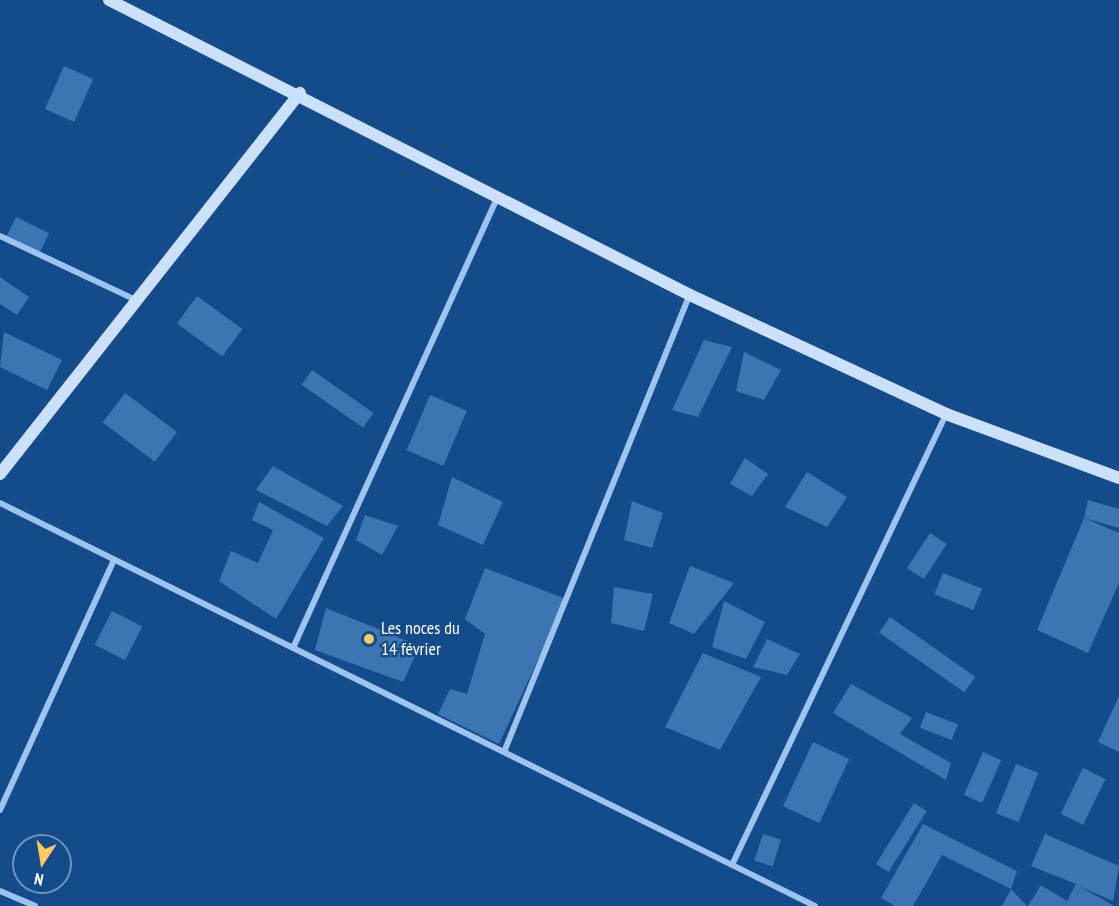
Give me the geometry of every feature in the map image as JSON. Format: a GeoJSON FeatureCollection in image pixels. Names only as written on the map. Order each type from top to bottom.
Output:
{"type":"FeatureCollection","features":[{"type":"Feature","properties":{"kind":"street"},"geometry":{"type":"LineString","coordinates":[[109,0],[300,93],[497,199],[690,295],[946,414],[1119,478]]}},
{"type":"Feature","properties":{"kind":"street"},"geometry":{"type":"LineString","coordinates":[[0,474],[300,93]]}},
{"type":"Feature","properties":{"kind":"street"},"geometry":{"type":"LineString","coordinates":[[293,648],[497,199]]}},
{"type":"Feature","properties":{"kind":"street"},"geometry":{"type":"LineString","coordinates":[[0,236],[137,300]]}},
{"type":"Feature","properties":{"kind":"street"},"geometry":{"type":"LineString","coordinates":[[504,753],[690,295]]}},
{"type":"Feature","properties":{"kind":"street"},"geometry":{"type":"LineString","coordinates":[[732,865],[946,414]]}},
{"type":"Feature","properties":{"kind":"street"},"geometry":{"type":"LineString","coordinates":[[0,503],[810,905]]}},
{"type":"Feature","properties":{"kind":"street"},"geometry":{"type":"LineString","coordinates":[[0,810],[114,560]]}},
{"type":"Feature","properties":{"kind":"street"},"geometry":{"type":"LineString","coordinates":[[0,891],[35,906]]}},
{"type":"Feature","properties":{"kind":"building"},"geometry":{"type":"Polygon","coordinates":[[[64,66],[93,79],[74,122],[45,109],[64,66]]]}},
{"type":"Feature","properties":{"kind":"building"},"geometry":{"type":"Polygon","coordinates":[[[16,217],[49,233],[40,252],[7,236],[16,217]]]}},
{"type":"Feature","properties":{"kind":"building"},"geometry":{"type":"Polygon","coordinates":[[[0,277],[29,297],[17,315],[0,304],[0,277]]]}},
{"type":"Feature","properties":{"kind":"building"},"geometry":{"type":"Polygon","coordinates":[[[197,296],[242,329],[222,356],[177,324],[197,296]]]}},
{"type":"Feature","properties":{"kind":"building"},"geometry":{"type":"Polygon","coordinates":[[[4,332],[62,360],[47,390],[0,367],[4,332]]]}},
{"type":"Feature","properties":{"kind":"building"},"geometry":{"type":"Polygon","coordinates":[[[704,340],[732,347],[698,417],[672,410],[704,340]]]}},
{"type":"Feature","properties":{"kind":"building"},"geometry":{"type":"Polygon","coordinates":[[[744,352],[781,370],[764,400],[736,391],[744,352]]]}},
{"type":"Feature","properties":{"kind":"building"},"geometry":{"type":"Polygon","coordinates":[[[312,370],[373,413],[363,428],[302,385],[312,370]]]}},
{"type":"Feature","properties":{"kind":"building"},"geometry":{"type":"Polygon","coordinates":[[[125,393],[177,432],[155,462],[103,423],[125,393]]]}},
{"type":"Feature","properties":{"kind":"building"},"geometry":{"type":"Polygon","coordinates":[[[430,395],[467,411],[443,466],[407,450],[430,395]]]}},
{"type":"Feature","properties":{"kind":"building"},"geometry":{"type":"Polygon","coordinates":[[[745,458],[768,474],[752,496],[730,484],[745,458]]]}},
{"type":"Feature","properties":{"kind":"building"},"geometry":{"type":"Polygon","coordinates":[[[273,466],[343,506],[327,526],[256,490],[273,466]]]}},
{"type":"Feature","properties":{"kind":"building"},"geometry":{"type":"Polygon","coordinates":[[[807,472],[847,497],[827,527],[785,507],[807,472]]]}},
{"type":"Feature","properties":{"kind":"building"},"geometry":{"type":"Polygon","coordinates":[[[452,477],[503,502],[483,545],[438,525],[452,477]]]}},
{"type":"Feature","properties":{"kind":"building"},"geometry":{"type":"Polygon","coordinates":[[[1088,500],[1119,509],[1119,528],[1084,518],[1088,500]]]}},
{"type":"Feature","properties":{"kind":"building"},"geometry":{"type":"Polygon","coordinates":[[[632,501],[663,513],[652,548],[624,540],[632,501]]]}},
{"type":"Feature","properties":{"kind":"building"},"geometry":{"type":"Polygon","coordinates":[[[259,502],[324,538],[276,619],[219,581],[231,551],[258,563],[273,530],[252,520],[259,502]]]}},
{"type":"Feature","properties":{"kind":"building"},"geometry":{"type":"Polygon","coordinates":[[[365,515],[398,526],[382,555],[356,540],[365,515]]]}},
{"type":"Feature","properties":{"kind":"building"},"geometry":{"type":"Polygon","coordinates":[[[1084,518],[1119,533],[1119,583],[1088,653],[1037,630],[1084,518]]]}},
{"type":"Feature","properties":{"kind":"building"},"geometry":{"type":"Polygon","coordinates":[[[930,533],[947,544],[924,579],[907,568],[930,533]]]}},
{"type":"Feature","properties":{"kind":"building"},"geometry":{"type":"Polygon","coordinates":[[[690,566],[734,583],[694,634],[669,623],[690,566]]]}},
{"type":"Feature","properties":{"kind":"building"},"geometry":{"type":"Polygon","coordinates":[[[485,568],[566,599],[499,744],[438,714],[450,689],[467,694],[485,634],[465,619],[485,568]]]}},
{"type":"Feature","properties":{"kind":"building"},"geometry":{"type":"Polygon","coordinates":[[[943,573],[982,589],[973,610],[934,594],[943,573]]]}},
{"type":"Feature","properties":{"kind":"building"},"geometry":{"type":"Polygon","coordinates":[[[614,587],[653,594],[644,631],[611,623],[614,587]]]}},
{"type":"Feature","properties":{"kind":"building"},"geometry":{"type":"Polygon","coordinates":[[[724,601],[765,622],[746,659],[712,647],[724,601]]]}},
{"type":"Feature","properties":{"kind":"building"},"geometry":{"type":"Polygon","coordinates":[[[326,608],[420,646],[403,682],[315,650],[326,608]]]}},
{"type":"Feature","properties":{"kind":"building"},"geometry":{"type":"Polygon","coordinates":[[[112,611],[142,626],[125,660],[95,645],[112,611]]]}},
{"type":"Feature","properties":{"kind":"building"},"geometry":{"type":"Polygon","coordinates":[[[890,617],[975,677],[964,692],[879,633],[890,617]]]}},
{"type":"Feature","properties":{"kind":"building"},"geometry":{"type":"Polygon","coordinates":[[[767,639],[800,654],[787,675],[753,667],[767,639]]]}},
{"type":"Feature","properties":{"kind":"building"},"geometry":{"type":"Polygon","coordinates":[[[703,653],[761,677],[720,750],[665,727],[703,653]]]}},
{"type":"Feature","properties":{"kind":"building"},"geometry":{"type":"Polygon","coordinates":[[[851,684],[912,718],[900,734],[951,763],[946,780],[833,713],[851,684]]]}},
{"type":"Feature","properties":{"kind":"building"},"geometry":{"type":"Polygon","coordinates":[[[1119,696],[1119,752],[1098,742],[1119,696]]]}},
{"type":"Feature","properties":{"kind":"building"},"geometry":{"type":"Polygon","coordinates":[[[926,712],[958,724],[952,740],[920,728],[926,712]]]}},
{"type":"Feature","properties":{"kind":"building"},"geometry":{"type":"Polygon","coordinates":[[[813,742],[849,759],[819,823],[783,806],[813,742]]]}},
{"type":"Feature","properties":{"kind":"building"},"geometry":{"type":"Polygon","coordinates":[[[983,752],[1001,760],[982,803],[964,795],[983,752]]]}},
{"type":"Feature","properties":{"kind":"building"},"geometry":{"type":"Polygon","coordinates":[[[1016,764],[1038,773],[1018,822],[996,813],[1016,764]]]}},
{"type":"Feature","properties":{"kind":"building"},"geometry":{"type":"Polygon","coordinates":[[[1083,768],[1105,779],[1083,825],[1061,814],[1083,768]]]}},
{"type":"Feature","properties":{"kind":"building"},"geometry":{"type":"Polygon","coordinates":[[[914,803],[927,811],[889,872],[876,864],[914,803]]]}},
{"type":"Feature","properties":{"kind":"building"},"geometry":{"type":"Polygon","coordinates":[[[923,824],[1017,871],[1011,889],[942,855],[913,906],[895,906],[881,898],[923,824]]]}},
{"type":"Feature","properties":{"kind":"building"},"geometry":{"type":"Polygon","coordinates":[[[763,834],[781,840],[772,867],[754,861],[763,834]]]}},
{"type":"Feature","properties":{"kind":"building"},"geometry":{"type":"Polygon","coordinates":[[[1045,834],[1119,866],[1113,901],[1079,886],[1114,906],[1028,906],[1041,885],[1067,901],[1076,884],[1031,866],[1045,834]]]}},
{"type":"Feature","properties":{"kind":"building"},"geometry":{"type":"Polygon","coordinates":[[[1011,889],[1027,906],[1002,906],[1011,889]]]}},
{"type":"Feature","properties":{"kind":"place","name":"Les noces du 14 février"},"geometry":{"type":"Point","coordinates":[369,639]}}]}
